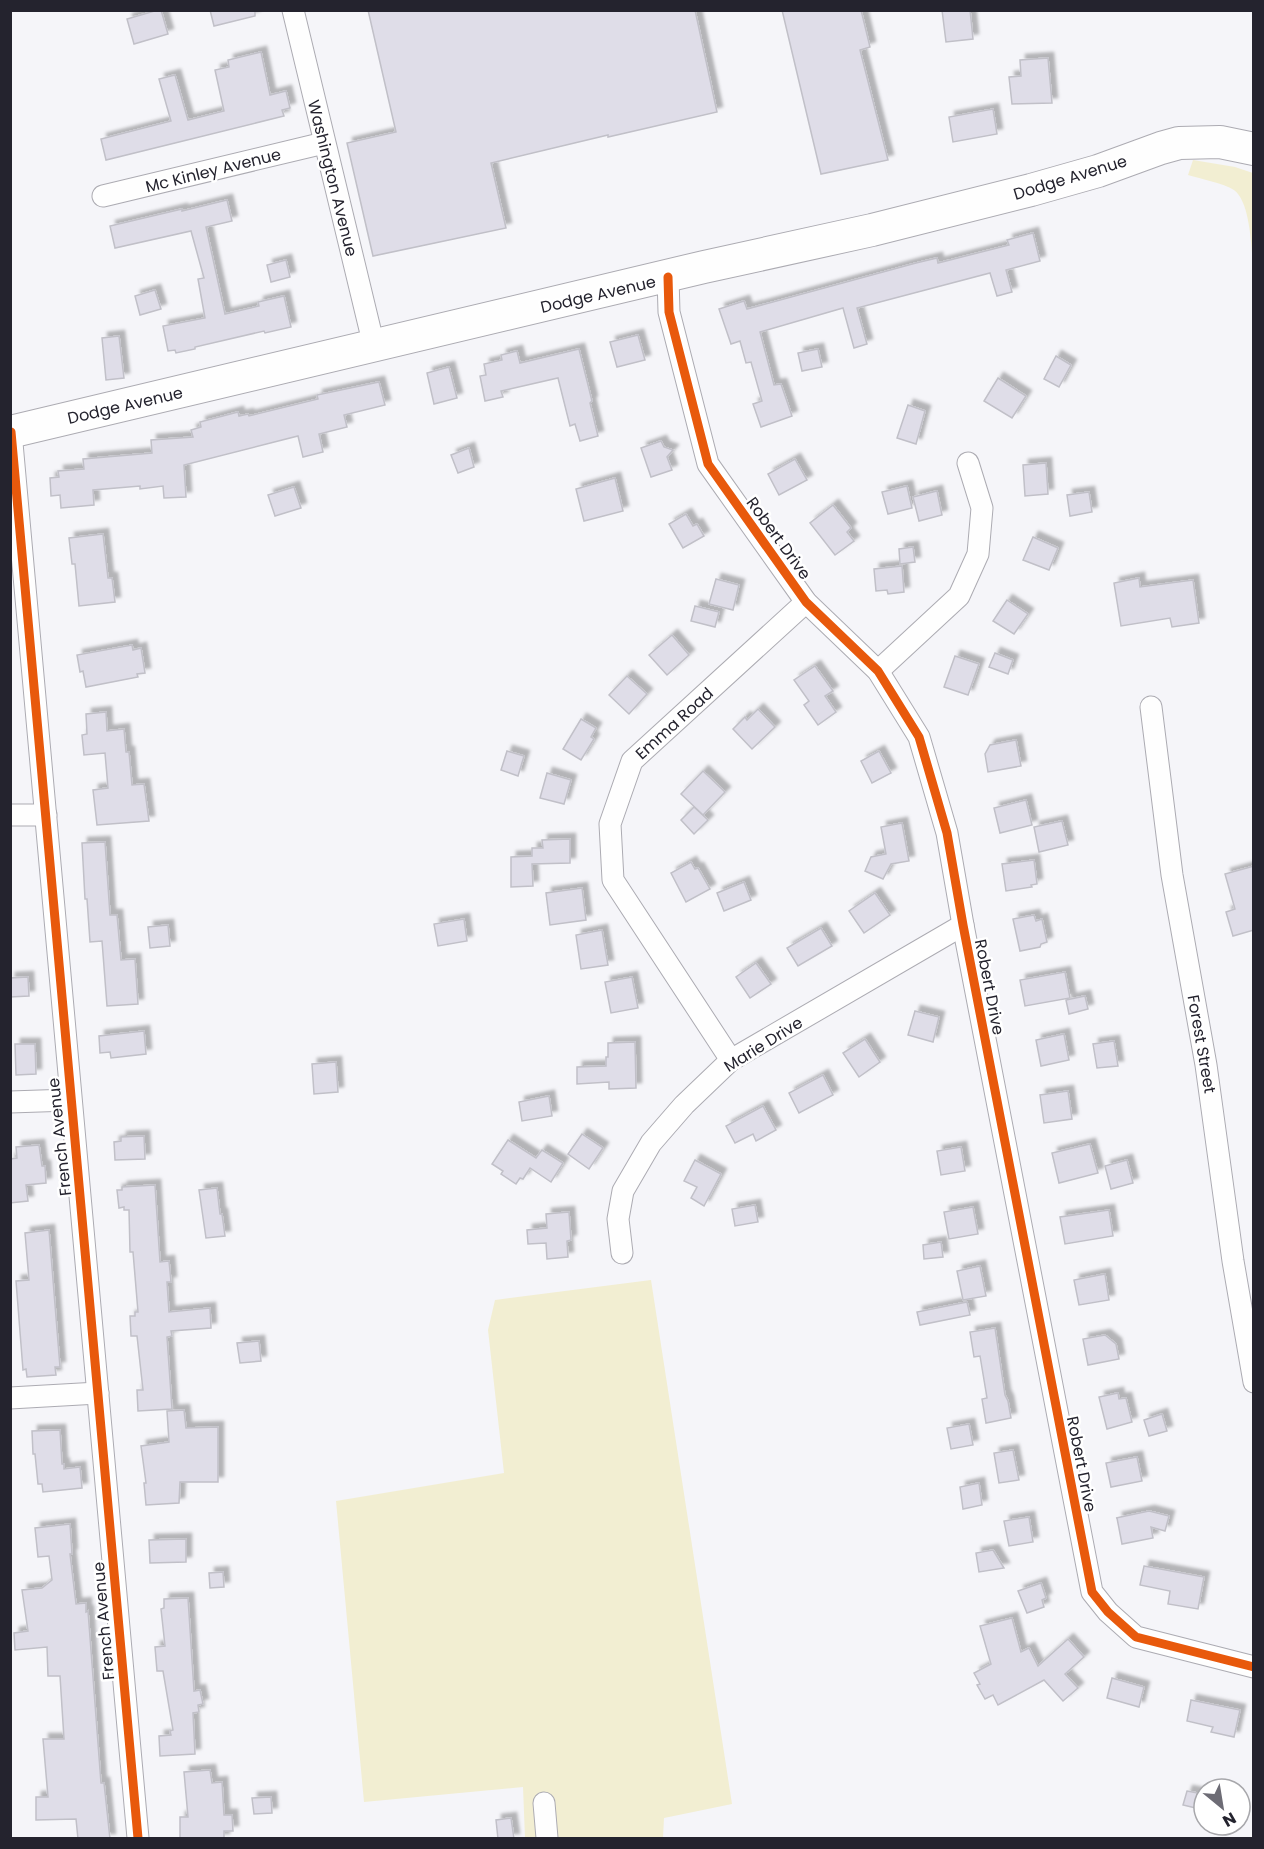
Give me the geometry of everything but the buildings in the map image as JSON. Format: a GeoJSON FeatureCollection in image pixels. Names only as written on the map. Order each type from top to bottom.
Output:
{"type":"FeatureCollection","features":[{"type":"Feature","properties":{"kind":"main road","name":"Dodge Avenue"},"geometry":{"type":"LineString","coordinates":[[11,432],[704,267],[872,230],[1031,190],[1098,171],[1179,143],[1220,142],[1254,149]]}},
{"type":"Feature","properties":{"kind":"street","name":"Washington Avenue"},"geometry":{"type":"LineString","coordinates":[[293,10],[374,346]]}},
{"type":"Feature","properties":{"kind":"street","name":"Mc Kinley Avenue"},"geometry":{"type":"LineString","coordinates":[[103,196],[324,142]]}},
{"type":"Feature","properties":{"kind":"street","name":"Robert Drive"},"geometry":{"type":"LineString","coordinates":[[668,277],[669,312],[708,465],[806,602],[878,671],[919,737],[947,833],[1092,1592],[1108,1612],[1136,1637],[1254,1667]]}},
{"type":"Feature","properties":{"kind":"street","name":"French Avenue"},"geometry":{"type":"LineString","coordinates":[[11,432],[138,1839]]}},
{"type":"Feature","properties":{"kind":"street"},"geometry":{"type":"LineString","coordinates":[[878,671],[959,596],[978,554],[982,508],[968,463]]}},
{"type":"Feature","properties":{"kind":"street","name":"Emma Road"},"geometry":{"type":"LineString","coordinates":[[731,1060],[613,880],[610,824],[632,761],[806,602]]}},
{"type":"Feature","properties":{"kind":"street","name":"Forest Street"},"geometry":{"type":"LineString","coordinates":[[1151,707],[1172,875],[1206,1065],[1233,1261],[1254,1382]]}},
{"type":"Feature","properties":{"kind":"street"},"geometry":{"type":"LineString","coordinates":[[10,815],[46,815]]}},
{"type":"Feature","properties":{"kind":"street","name":"Marie Drive"},"geometry":{"type":"LineString","coordinates":[[622,1253],[618,1219],[623,1191],[651,1143],[684,1105],[731,1060],[963,925]]}},
{"type":"Feature","properties":{"kind":"street"},"geometry":{"type":"LineString","coordinates":[[10,1102],[70,1100]]}},
{"type":"Feature","properties":{"kind":"street"},"geometry":{"type":"LineString","coordinates":[[10,1398],[98,1393]]}},
{"type":"Feature","properties":{"kind":"street"},"geometry":{"type":"LineString","coordinates":[[544,1803],[547,1839]]}},
{"type":"Feature","properties":{"kind":"shaded area"},"geometry":{"type":"Polygon","coordinates":[[[1193,160],[1235,167],[1253,173],[1253,263],[1247,213],[1239,196],[1234,190],[1224,185],[1188,175],[1193,160]]]}},
{"type":"Feature","properties":{"kind":"shaded area"},"geometry":{"type":"Polygon","coordinates":[[[651,1280],[732,1804],[664,1818],[663,1838],[525,1838],[523,1787],[364,1802],[336,1501],[504,1473],[488,1330],[495,1300],[651,1280]]]}},
{"type":"Feature","properties":{"kind":"cycle path"},"geometry":{"type":"LineString","coordinates":[[668,277],[669,312],[708,464],[806,602],[878,671],[919,737],[947,833],[1092,1592],[1108,1612],[1136,1637],[1254,1667]]}},
{"type":"Feature","properties":{"kind":"cycle path"},"geometry":{"type":"LineString","coordinates":[[11,432],[138,1838]]}}]}
